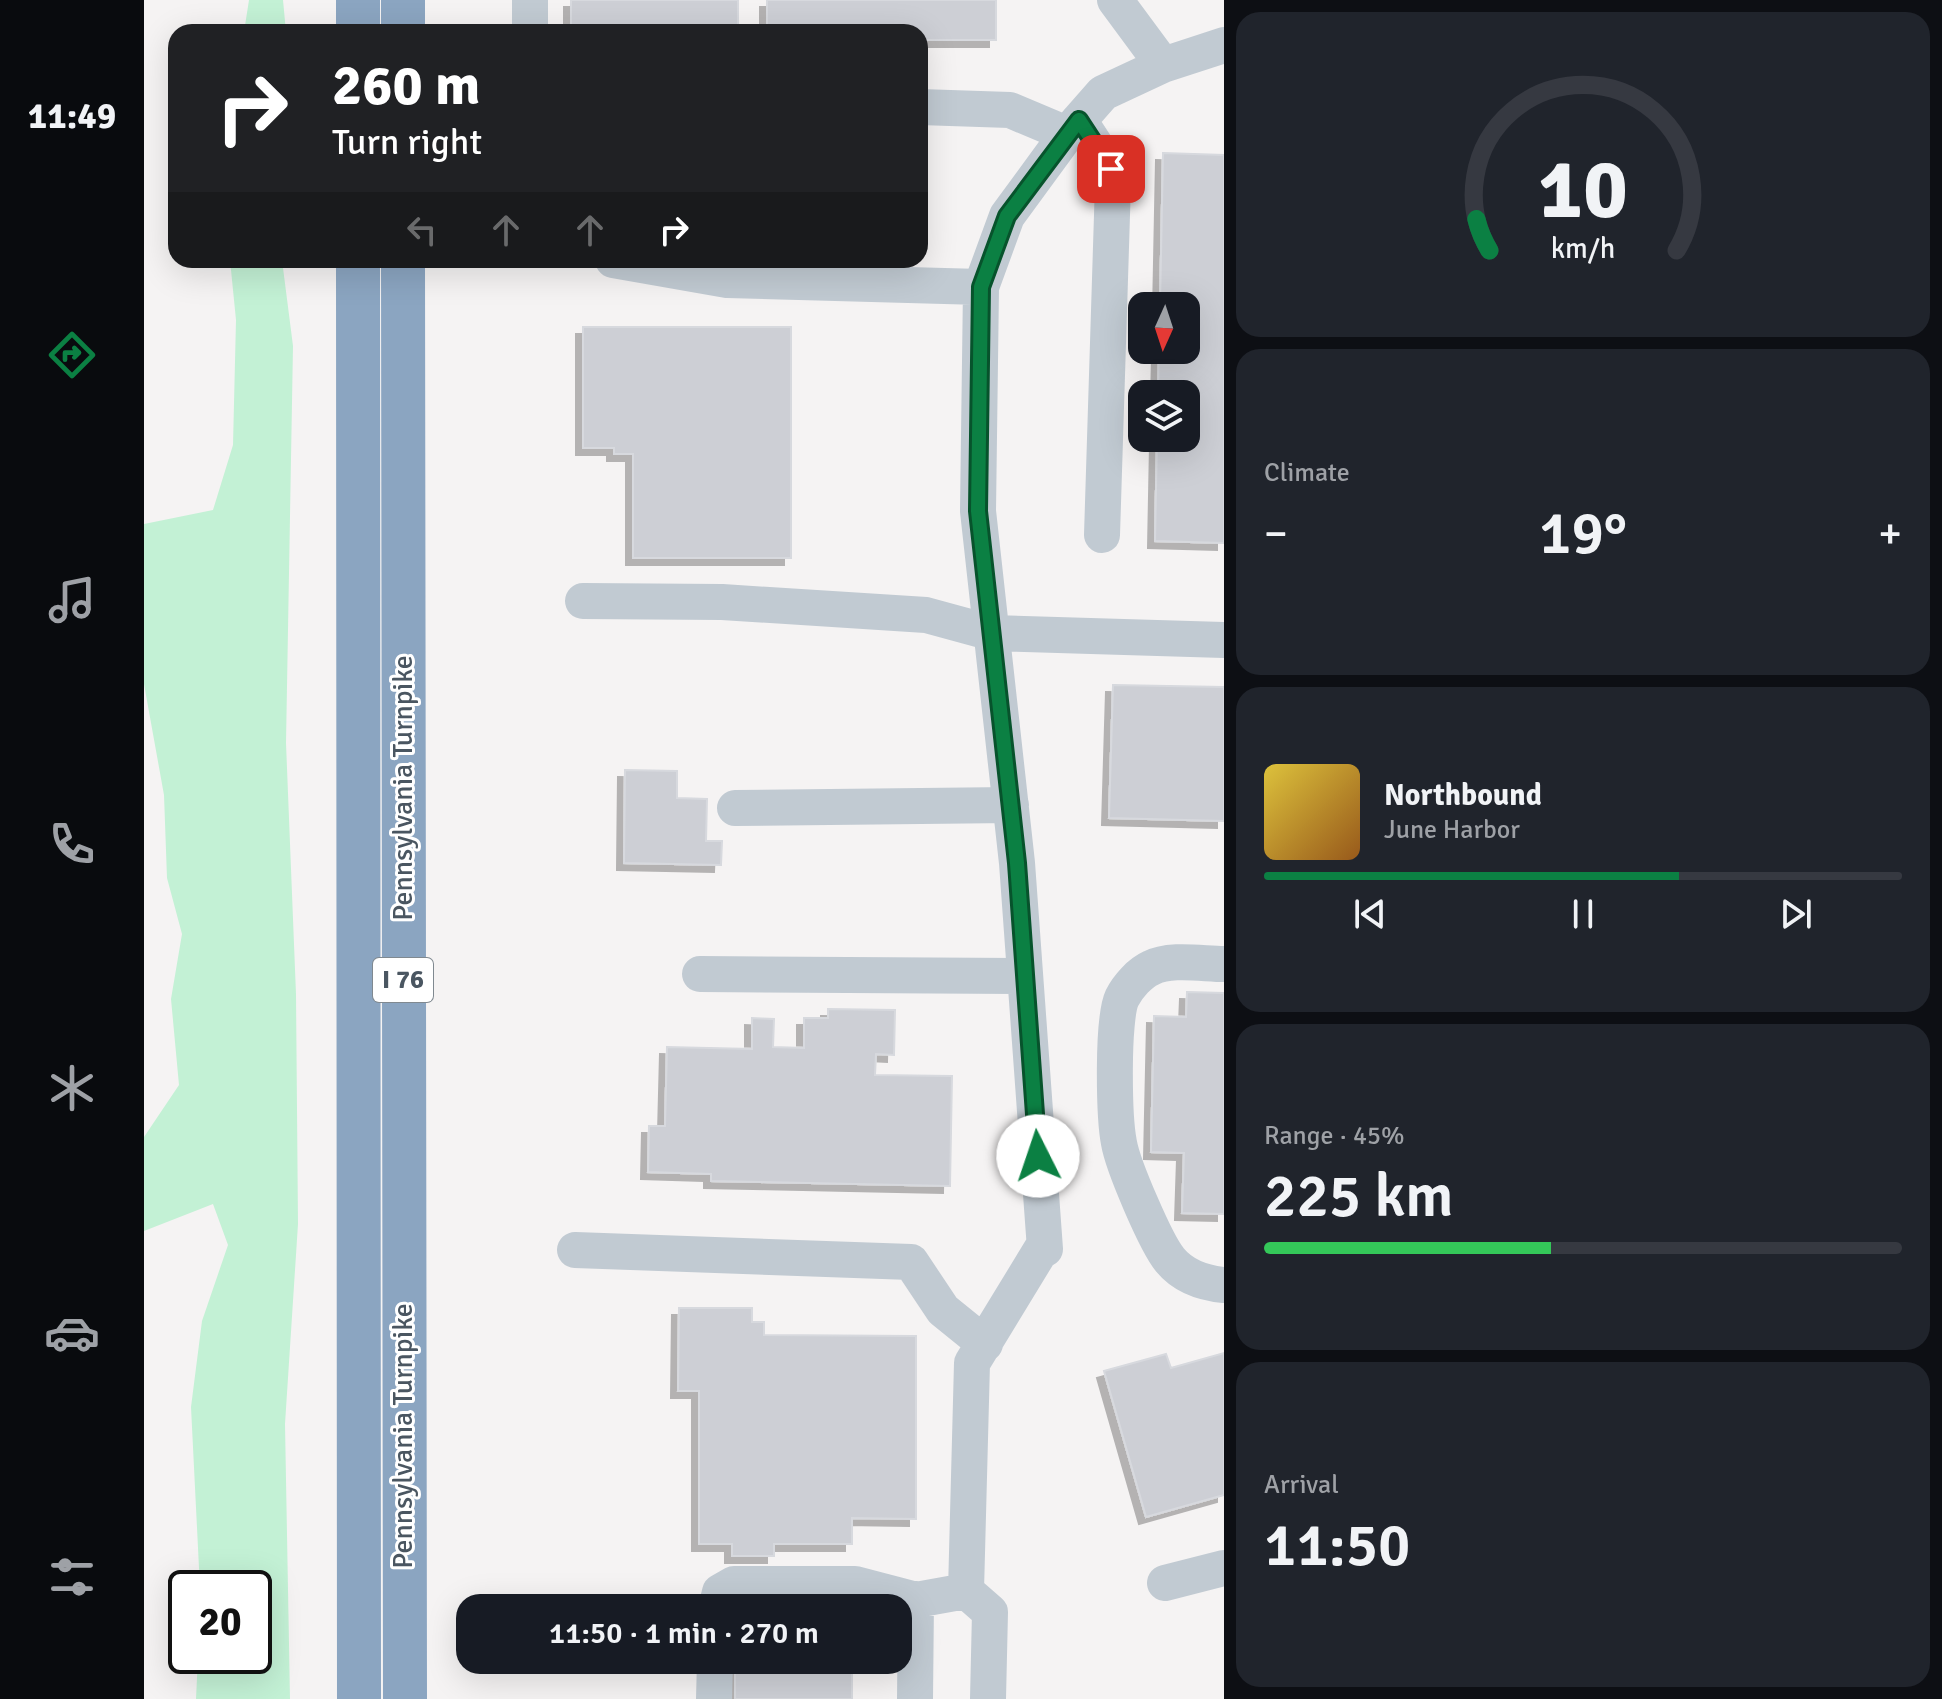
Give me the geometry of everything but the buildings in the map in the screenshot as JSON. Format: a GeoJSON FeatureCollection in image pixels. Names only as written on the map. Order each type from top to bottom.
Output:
{"type":"FeatureCollection","features":[{"type":"Feature","properties":{"kind":"highway"},"geometry":{"type":"LineString","coordinates":[[358,0],[358,24]]}},
{"type":"Feature","properties":{"kind":"highway"},"geometry":{"type":"LineString","coordinates":[[403,0],[403,24]]}},
{"type":"Feature","properties":{"kind":"highway","name":"Pennsylvania Turnpike"},"geometry":{"type":"LineString","coordinates":[[358,268],[359,1699]]}},
{"type":"Feature","properties":{"kind":"highway","name":"Pennsylvania Turnpike"},"geometry":{"type":"LineString","coordinates":[[403,268],[405,1699]]}},
{"type":"Feature","properties":{"kind":"lane"},"geometry":{"type":"LineString","coordinates":[[530,0],[530,24]]}},
{"type":"Feature","properties":{"kind":"lane"},"geometry":{"type":"LineString","coordinates":[[1115,0],[1163,65]]}},
{"type":"Feature","properties":{"kind":"lane"},"geometry":{"type":"LineString","coordinates":[[966,1591],[972,1363],[1044,1247],[1011,805],[978,511],[981,287],[1007,216],[1073,127],[1103,93],[1163,65],[1224,45]]}},
{"type":"Feature","properties":{"kind":"lane"},"geometry":{"type":"LineString","coordinates":[[928,107],[1010,110],[1073,127],[1106,159],[1113,183],[1102,535]]}},
{"type":"Feature","properties":{"kind":"lane"},"geometry":{"type":"LineString","coordinates":[[659,268],[727,280],[981,287]]}},
{"type":"Feature","properties":{"kind":"lane"},"geometry":{"type":"LineString","coordinates":[[583,601],[722,602],[926,615],[992,633],[1224,640]]}},
{"type":"Feature","properties":{"kind":"lane"},"geometry":{"type":"LineString","coordinates":[[735,808],[1011,805]]}},
{"type":"Feature","properties":{"kind":"lane"},"geometry":{"type":"LineString","coordinates":[[1224,964],[1153,966],[1137,978],[1123,996],[1116,1024],[1119,1144],[1154,1231],[1171,1262],[1187,1275],[1206,1283],[1224,1285]]}},
{"type":"Feature","properties":{"kind":"lane"},"geometry":{"type":"LineString","coordinates":[[700,974],[1025,976]]}},
{"type":"Feature","properties":{"kind":"lane"},"geometry":{"type":"LineString","coordinates":[[575,1250],[911,1262],[943,1310],[985,1344]]}},
{"type":"Feature","properties":{"kind":"lane"},"geometry":{"type":"LineString","coordinates":[[1165,1583],[1224,1568]]}},
{"type":"Feature","properties":{"kind":"lane"},"geometry":{"type":"LineString","coordinates":[[720,1594],[734,1584],[855,1584],[893,1594]]}},
{"type":"Feature","properties":{"kind":"lane"},"geometry":{"type":"LineString","coordinates":[[912,1599],[966,1591]]}},
{"type":"Feature","properties":{"kind":"lane"},"geometry":{"type":"LineString","coordinates":[[966,1591],[990,1612],[988,1699]]}},
{"type":"Feature","properties":{"kind":"lane"},"geometry":{"type":"LineString","coordinates":[[915,1699],[916,1600]]}},
{"type":"Feature","properties":{"kind":"lane"},"geometry":{"type":"LineString","coordinates":[[714,1699],[715,1674]]}},
{"type":"Feature","properties":{"kind":"green space"},"geometry":{"type":"Polygon","coordinates":[[[249,0],[283,0],[285,24],[245,24],[249,0]]]}},
{"type":"Feature","properties":{"kind":"green space"},"geometry":{"type":"Polygon","coordinates":[[[231,268],[283,268],[293,346],[286,743],[296,994],[298,1224],[285,1424],[290,1699],[196,1699],[197,1674],[272,1674],[272,1570],[199,1570],[191,1407],[202,1321],[228,1245],[213,1204],[144,1231],[144,1137],[179,1085],[171,999],[182,934],[167,878],[164,795],[144,684],[144,524],[213,510],[233,445],[236,320],[231,268]]]}},
{"type":"Feature","properties":{"kind":"route"},"geometry":{"type":"LineString","coordinates":[[1038,1156],[1017,863],[978,511],[981,287],[1007,216],[1079,120],[1111,169]]}}]}
